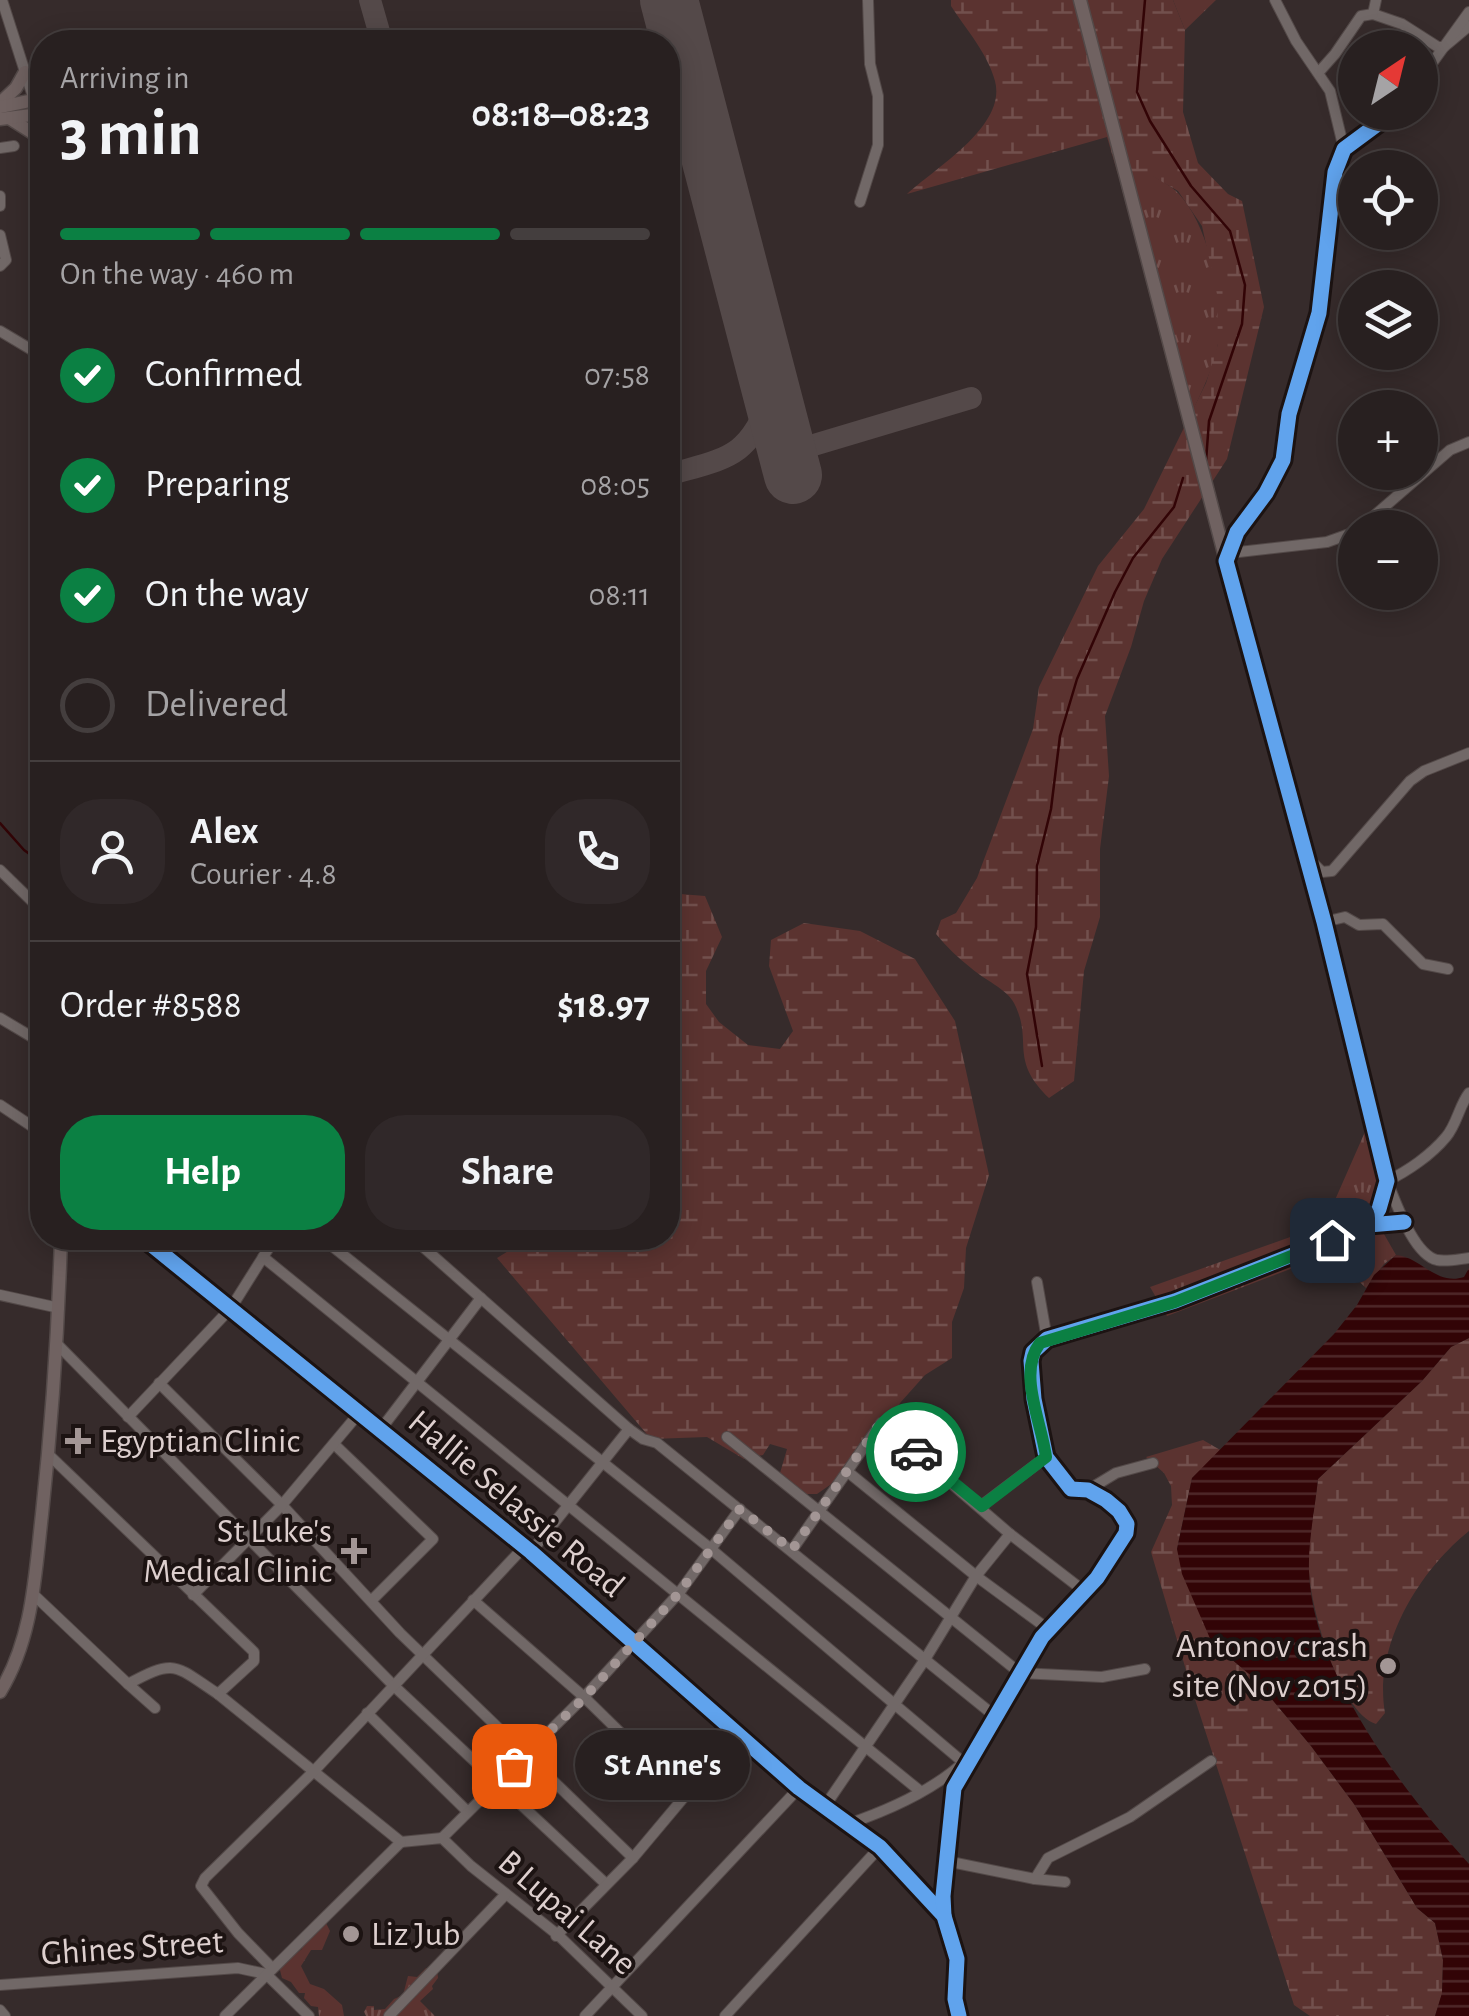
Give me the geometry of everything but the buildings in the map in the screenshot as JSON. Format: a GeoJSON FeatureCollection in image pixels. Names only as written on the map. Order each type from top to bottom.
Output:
{"type":"FeatureCollection","features":[{"type":"Feature","properties":{"kind":"main road"},"geometry":{"type":"LineString","coordinates":[[1080,0],[1228,557]]}},
{"type":"Feature","properties":{"kind":"main road"},"geometry":{"type":"LineString","coordinates":[[2,112],[25,72]]}},
{"type":"Feature","properties":{"kind":"main road"},"geometry":{"type":"LineString","coordinates":[[2,112],[30,114]]}},
{"type":"Feature","properties":{"kind":"main road"},"geometry":{"type":"LineString","coordinates":[[2,112],[30,132]]}},
{"type":"Feature","properties":{"kind":"main road"},"geometry":{"type":"LineString","coordinates":[[0,1692],[20,1654],[33,1594],[57,1344],[61,1250]]}},
{"type":"Feature","properties":{"kind":"street"},"geometry":{"type":"LineString","coordinates":[[2,0],[30,87]]}},
{"type":"Feature","properties":{"kind":"street"},"geometry":{"type":"LineString","coordinates":[[860,202],[878,145],[878,96],[870,64],[868,0]]}},
{"type":"Feature","properties":{"kind":"street"},"geometry":{"type":"LineString","coordinates":[[1275,0],[1296,41],[1330,91],[1344,148],[1330,196],[1319,313],[1289,414],[1283,460],[1266,493],[1242,523],[1228,557],[1387,1181],[1404,1222],[1422,1250],[1432,1258],[1469,1258]]}},
{"type":"Feature","properties":{"kind":"street"},"geometry":{"type":"LineString","coordinates":[[1373,14],[1376,0]]}},
{"type":"Feature","properties":{"kind":"street"},"geometry":{"type":"LineString","coordinates":[[1438,56],[1469,12]]}},
{"type":"Feature","properties":{"kind":"street"},"geometry":{"type":"LineString","coordinates":[[1319,72],[1362,16],[1373,14],[1402,24],[1444,48]]}},
{"type":"Feature","properties":{"kind":"street"},"geometry":{"type":"LineString","coordinates":[[1444,48],[1469,26]]}},
{"type":"Feature","properties":{"kind":"street"},"geometry":{"type":"LineString","coordinates":[[1344,148],[1369,130]]}},
{"type":"Feature","properties":{"kind":"street"},"geometry":{"type":"LineString","coordinates":[[0,148],[14,146]]}},
{"type":"Feature","properties":{"kind":"street"},"geometry":{"type":"LineString","coordinates":[[0,196],[0,206]]}},
{"type":"Feature","properties":{"kind":"street"},"geometry":{"type":"LineString","coordinates":[[0,235],[6,260],[0,266]]}},
{"type":"Feature","properties":{"kind":"street"},"geometry":{"type":"LineString","coordinates":[[0,331],[30,349]]}},
{"type":"Feature","properties":{"kind":"street"},"geometry":{"type":"LineString","coordinates":[[1381,510],[1450,450],[1469,442]]}},
{"type":"Feature","properties":{"kind":"street"},"geometry":{"type":"LineString","coordinates":[[1228,557],[1338,538]]}},
{"type":"Feature","properties":{"kind":"street"},"geometry":{"type":"LineString","coordinates":[[1306,857],[1322,872],[1332,871],[1410,781],[1424,770],[1469,753]]}},
{"type":"Feature","properties":{"kind":"street"},"geometry":{"type":"LineString","coordinates":[[0,870],[30,899]]}},
{"type":"Feature","properties":{"kind":"street"},"geometry":{"type":"LineString","coordinates":[[1324,922],[1344,917],[1359,925],[1383,924],[1424,964],[1448,969]]}},
{"type":"Feature","properties":{"kind":"street"},"geometry":{"type":"LineString","coordinates":[[0,1018],[30,1036]]}},
{"type":"Feature","properties":{"kind":"street"},"geometry":{"type":"LineString","coordinates":[[1387,1181],[1406,1172],[1446,1137],[1469,1093]]}},
{"type":"Feature","properties":{"kind":"street"},"geometry":{"type":"LineString","coordinates":[[0,1105],[30,1125]]}},
{"type":"Feature","properties":{"kind":"street"},"geometry":{"type":"LineString","coordinates":[[1369,1225],[1387,1181]]}},
{"type":"Feature","properties":{"kind":"street"},"geometry":{"type":"LineString","coordinates":[[944,1916],[954,1788],[1048,1629],[1121,1545],[1126,1524],[1119,1511],[1088,1490],[1071,1488],[1046,1457],[1034,1400],[1030,1361],[1033,1352],[1047,1339],[1175,1302],[1369,1225],[1404,1222]]}},
{"type":"Feature","properties":{"kind":"street","name":"Hallie Selassie Road"},"geometry":{"type":"LineString","coordinates":[[158,1250],[527,1550],[799,1788],[880,1846],[944,1916],[957,1959],[955,1998],[959,2016]]}},
{"type":"Feature","properties":{"kind":"street"},"geometry":{"type":"LineString","coordinates":[[128,1418],[230,1308],[267,1250]]}},
{"type":"Feature","properties":{"kind":"street"},"geometry":{"type":"LineString","coordinates":[[337,1250],[711,1549],[964,1763]]}},
{"type":"Feature","properties":{"kind":"street"},"geometry":{"type":"LineString","coordinates":[[427,1250],[629,1429],[656,1443],[996,1717]]}},
{"type":"Feature","properties":{"kind":"street"},"geometry":{"type":"LineString","coordinates":[[263,1257],[920,1791]]}},
{"type":"Feature","properties":{"kind":"street"},"geometry":{"type":"LineString","coordinates":[[1036,1282],[1047,1339]]}},
{"type":"Feature","properties":{"kind":"street"},"geometry":{"type":"LineString","coordinates":[[0,1295],[59,1308]]}},
{"type":"Feature","properties":{"kind":"street"},"geometry":{"type":"LineString","coordinates":[[381,1429],[481,1298]]}},
{"type":"Feature","properties":{"kind":"street"},"geometry":{"type":"LineString","coordinates":[[57,1344],[394,1686],[606,1884]]}},
{"type":"Feature","properties":{"kind":"street"},"geometry":{"type":"LineString","coordinates":[[159,1383],[282,1505],[422,1654],[634,1858]]}},
{"type":"Feature","properties":{"kind":"street"},"geometry":{"type":"LineString","coordinates":[[193,1595],[282,1505],[360,1412]]}},
{"type":"Feature","properties":{"kind":"street"},"geometry":{"type":"LineString","coordinates":[[792,1550],[881,1422],[1010,1534],[1084,1592]]}},
{"type":"Feature","properties":{"kind":"street"},"geometry":{"type":"LineString","coordinates":[[269,1971],[201,1886],[473,1600],[571,1505],[629,1429]]}},
{"type":"Feature","properties":{"kind":"street"},"geometry":{"type":"LineString","coordinates":[[726,1437],[1020,1673],[1102,1677],[1144,1669]]}},
{"type":"Feature","properties":{"kind":"street"},"geometry":{"type":"LineString","coordinates":[[334,1444],[433,1538],[371,1601]]}},
{"type":"Feature","properties":{"kind":"street"},"geometry":{"type":"LineString","coordinates":[[48,1454],[256,1657],[218,1694]]}},
{"type":"Feature","properties":{"kind":"street"},"geometry":{"type":"LineString","coordinates":[[982,1506],[1046,1457]]}},
{"type":"Feature","properties":{"kind":"street"},"geometry":{"type":"LineString","coordinates":[[1088,1490],[1116,1473],[1153,1463]]}},
{"type":"Feature","properties":{"kind":"street"},"geometry":{"type":"LineString","coordinates":[[848,1472],[1048,1629]]}},
{"type":"Feature","properties":{"kind":"street"},"geometry":{"type":"LineString","coordinates":[[225,2016],[401,1842],[442,1838],[584,1698],[679,1593],[740,1509]]}},
{"type":"Feature","properties":{"kind":"street"},"geometry":{"type":"LineString","coordinates":[[824,1806],[924,1661],[976,1576],[1010,1534]]}},
{"type":"Feature","properties":{"kind":"street"},"geometry":{"type":"LineString","coordinates":[[33,1594],[155,1708]]}},
{"type":"Feature","properties":{"kind":"street"},"geometry":{"type":"LineString","coordinates":[[473,1600],[584,1698],[685,1796],[634,1858],[558,1934]]}},
{"type":"Feature","properties":{"kind":"street"},"geometry":{"type":"LineString","coordinates":[[128,1684],[160,1666],[173,1666],[218,1694],[401,1842]]}},
{"type":"Feature","properties":{"kind":"street"},"geometry":{"type":"LineString","coordinates":[[367,1714],[467,1811]]}},
{"type":"Feature","properties":{"kind":"street"},"geometry":{"type":"LineString","coordinates":[[848,1824],[880,1813],[920,1791],[964,1763],[984,1739]]}},
{"type":"Feature","properties":{"kind":"street"},"geometry":{"type":"LineString","coordinates":[[1035,1879],[1048,1858],[1130,1817],[1211,1762]]}},
{"type":"Feature","properties":{"kind":"street"},"geometry":{"type":"LineString","coordinates":[[585,2016],[799,1788]]}},
{"type":"Feature","properties":{"kind":"street","name":"B Lupai Lane"},"geometry":{"type":"LineString","coordinates":[[442,1838],[558,1934],[642,2016]]}},
{"type":"Feature","properties":{"kind":"street"},"geometry":{"type":"LineString","coordinates":[[725,2016],[880,1846]]}},
{"type":"Feature","properties":{"kind":"street"},"geometry":{"type":"LineString","coordinates":[[946,1862],[1065,1882]]}},
{"type":"Feature","properties":{"kind":"street"},"geometry":{"type":"LineString","coordinates":[[389,2016],[506,1894]]}},
{"type":"Feature","properties":{"kind":"street","name":"Ghines Street"},"geometry":{"type":"LineString","coordinates":[[0,1985],[238,1968],[269,1971],[309,2016]]}},
{"type":"Feature","properties":{"kind":"street"},"geometry":{"type":"LineString","coordinates":[[0,2010],[6,2016]]}},
{"type":"Feature","properties":{"kind":"green space"},"geometry":{"type":"Polygon","coordinates":[[[951,0],[1173,0],[1185,30],[1183,112],[1198,163],[1228,194],[1242,201],[1264,307],[1227,459],[1162,559],[1105,716],[1109,776],[1100,849],[1100,917],[1084,971],[1074,1081],[1049,1098],[1029,1072],[1020,1017],[1011,998],[936,934],[941,920],[956,913],[977,878],[1033,729],[1039,687],[1098,566],[1144,509],[1206,383],[1218,344],[1217,294],[1202,226],[1178,191],[1147,173],[1119,178],[1107,137],[907,194],[980,130],[996,98],[995,81],[987,61],[951,6],[951,0]]]}},
{"type":"Feature","properties":{"kind":"green space"},"geometry":{"type":"Polygon","coordinates":[[[1173,0],[1216,0],[1185,30],[1173,0]]]}},
{"type":"Feature","properties":{"kind":"green space"},"geometry":{"type":"Polygon","coordinates":[[[1147,172],[1176,191],[1190,208],[1207,246],[1217,289],[1217,349],[1184,428],[1119,178],[1147,172]]]}},
{"type":"Feature","properties":{"kind":"green space"},"geometry":{"type":"Polygon","coordinates":[[[680,894],[705,896],[722,937],[706,971],[706,1004],[719,1022],[748,1045],[780,1049],[793,1031],[769,966],[771,940],[804,923],[860,931],[915,959],[955,1021],[989,1175],[966,1248],[964,1288],[952,1322],[952,1358],[925,1375],[900,1403],[890,1427],[840,1478],[817,1494],[795,1494],[778,1480],[787,1449],[770,1444],[763,1455],[744,1459],[707,1437],[651,1439],[497,1258],[510,1250],[680,1250],[680,894]]]}},
{"type":"Feature","properties":{"kind":"green space"},"geometry":{"type":"Polygon","coordinates":[[[1368,1125],[1379,1190],[1369,1208],[1396,1255],[1366,1288],[1340,1264],[1314,1260],[1167,1316],[1150,1287],[1324,1225],[1368,1125]]]}},
{"type":"Feature","properties":{"kind":"green space"},"geometry":{"type":"Polygon","coordinates":[[[1469,1338],[1469,1531],[1433,1567],[1404,1612],[1386,1662],[1385,1713],[1376,1724],[1363,1716],[1339,1680],[1315,1609],[1309,1561],[1318,1479],[1422,1381],[1451,1347],[1469,1338]]]}},
{"type":"Feature","properties":{"kind":"green space"},"geometry":{"type":"Polygon","coordinates":[[[1203,1440],[1222,1451],[1192,1478],[1177,1549],[1212,1643],[1254,1678],[1311,1746],[1354,1804],[1417,1908],[1435,1923],[1443,1960],[1442,1994],[1435,2016],[1310,2016],[1294,2005],[1151,1552],[1172,1505],[1171,1486],[1164,1473],[1146,1457],[1203,1440]]]}},
{"type":"Feature","properties":{"kind":"green space"},"geometry":{"type":"Polygon","coordinates":[[[326,1923],[330,1931],[322,1950],[311,1950],[301,1966],[310,1984],[324,1989],[342,2005],[344,2016],[319,2016],[318,2007],[311,2006],[304,1998],[305,1993],[299,1993],[282,1978],[279,1966],[302,1949],[303,1941],[315,1935],[316,1928],[326,1923]]]}},
{"type":"Feature","properties":{"kind":"green space"},"geometry":{"type":"Polygon","coordinates":[[[426,1968],[437,1969],[438,1978],[420,2001],[435,2016],[366,2016],[367,2006],[385,2009],[403,1995],[408,1976],[417,1977],[426,1968]]]}},
{"type":"Feature","properties":{"kind":"shaded area"},"geometry":{"type":"Polygon","coordinates":[[[1396,1255],[1445,1278],[1464,1277],[1469,1268],[1469,1338],[1451,1347],[1422,1381],[1318,1479],[1309,1571],[1314,1610],[1326,1650],[1365,1728],[1417,1802],[1469,1864],[1469,2016],[1435,2016],[1442,1993],[1443,1960],[1435,1923],[1417,1908],[1354,1804],[1311,1746],[1254,1678],[1212,1643],[1182,1574],[1177,1549],[1192,1478],[1334,1334],[1374,1275],[1396,1255]]]}},
{"type":"Feature","properties":{"kind":"waterway"},"geometry":{"type":"LineString","coordinates":[[1145,0],[1137,92],[1150,121],[1191,186],[1230,231],[1245,285],[1242,324],[1209,421],[1206,461]]}},
{"type":"Feature","properties":{"kind":"waterway"},"geometry":{"type":"LineString","coordinates":[[1042,1066],[1027,974],[1036,927],[1037,866],[1051,809],[1060,736],[1077,679],[1115,592],[1133,558],[1174,507],[1183,478]]}},
{"type":"Feature","properties":{"kind":"waterway"},"geometry":{"type":"LineString","coordinates":[[0,823],[30,854]]}},
{"type":"Feature","properties":{"kind":"taxiway"},"geometry":{"type":"LineString","coordinates":[[370,0],[379,30]]}},
{"type":"Feature","properties":{"kind":"taxiway"},"geometry":{"type":"LineString","coordinates":[[680,471],[720,459],[744,444],[754,433],[771,396]]}},
{"type":"Feature","properties":{"kind":"taxiway"},"geometry":{"type":"LineString","coordinates":[[787,453],[971,398]]}},
{"type":"Feature","properties":{"kind":"runway"},"geometry":{"type":"LineString","coordinates":[[669,0],[677,30]]}},
{"type":"Feature","properties":{"kind":"runway"},"geometry":{"type":"LineString","coordinates":[[680,42],[793,475]]}},
{"type":"Feature","properties":{"kind":"cycle path"},"geometry":{"type":"LineString","coordinates":[[1369,1225],[1379,1209],[1387,1181],[1324,922],[1226,561],[1237,532],[1266,493],[1283,460],[1289,414],[1319,313],[1335,172],[1344,149],[1370,130]]}},
{"type":"Feature","properties":{"kind":"cycle path"},"geometry":{"type":"LineString","coordinates":[[944,1916],[954,1788],[1042,1637],[1097,1578],[1126,1533],[1127,1524],[1119,1511],[1088,1490],[1071,1489],[1046,1457],[1034,1399],[1033,1352],[1047,1339],[1175,1301],[1369,1225],[1404,1222]]}},
{"type":"Feature","properties":{"kind":"cycle path"},"geometry":{"type":"LineString","coordinates":[[158,1250],[531,1552],[799,1788],[880,1847],[944,1916],[957,1959],[955,1999],[959,2016]]}},
{"type":"Feature","properties":{"kind":"way so far"},"geometry":{"type":"LineString","coordinates":[[514,1766],[584,1698],[679,1593],[740,1509],[792,1550],[881,1422],[916,1452]]}},
{"type":"Feature","properties":{"kind":"place","name":"Egyptian Clinic"},"geometry":{"type":"Point","coordinates":[78,1441]}},
{"type":"Feature","properties":{"kind":"place","name":"St Luke's Medical Clinic"},"geometry":{"type":"Point","coordinates":[354,1551]}},
{"type":"Feature","properties":{"kind":"place","name":"Antonov crash site (Nov 2015)"},"geometry":{"type":"Point","coordinates":[1388,1666]}},
{"type":"Feature","properties":{"kind":"place","name":"St Anne's"},"geometry":{"type":"Point","coordinates":[514,1766]}},
{"type":"Feature","properties":{"kind":"place","name":"Liz Jub"},"geometry":{"type":"Point","coordinates":[351,1934]}},
{"type":"Feature","properties":{"kind":"route"},"geometry":{"type":"LineString","coordinates":[[916,1452],[982,1506],[1046,1457],[1030,1361],[1040,1343],[1175,1302],[1332,1240]]}}]}
